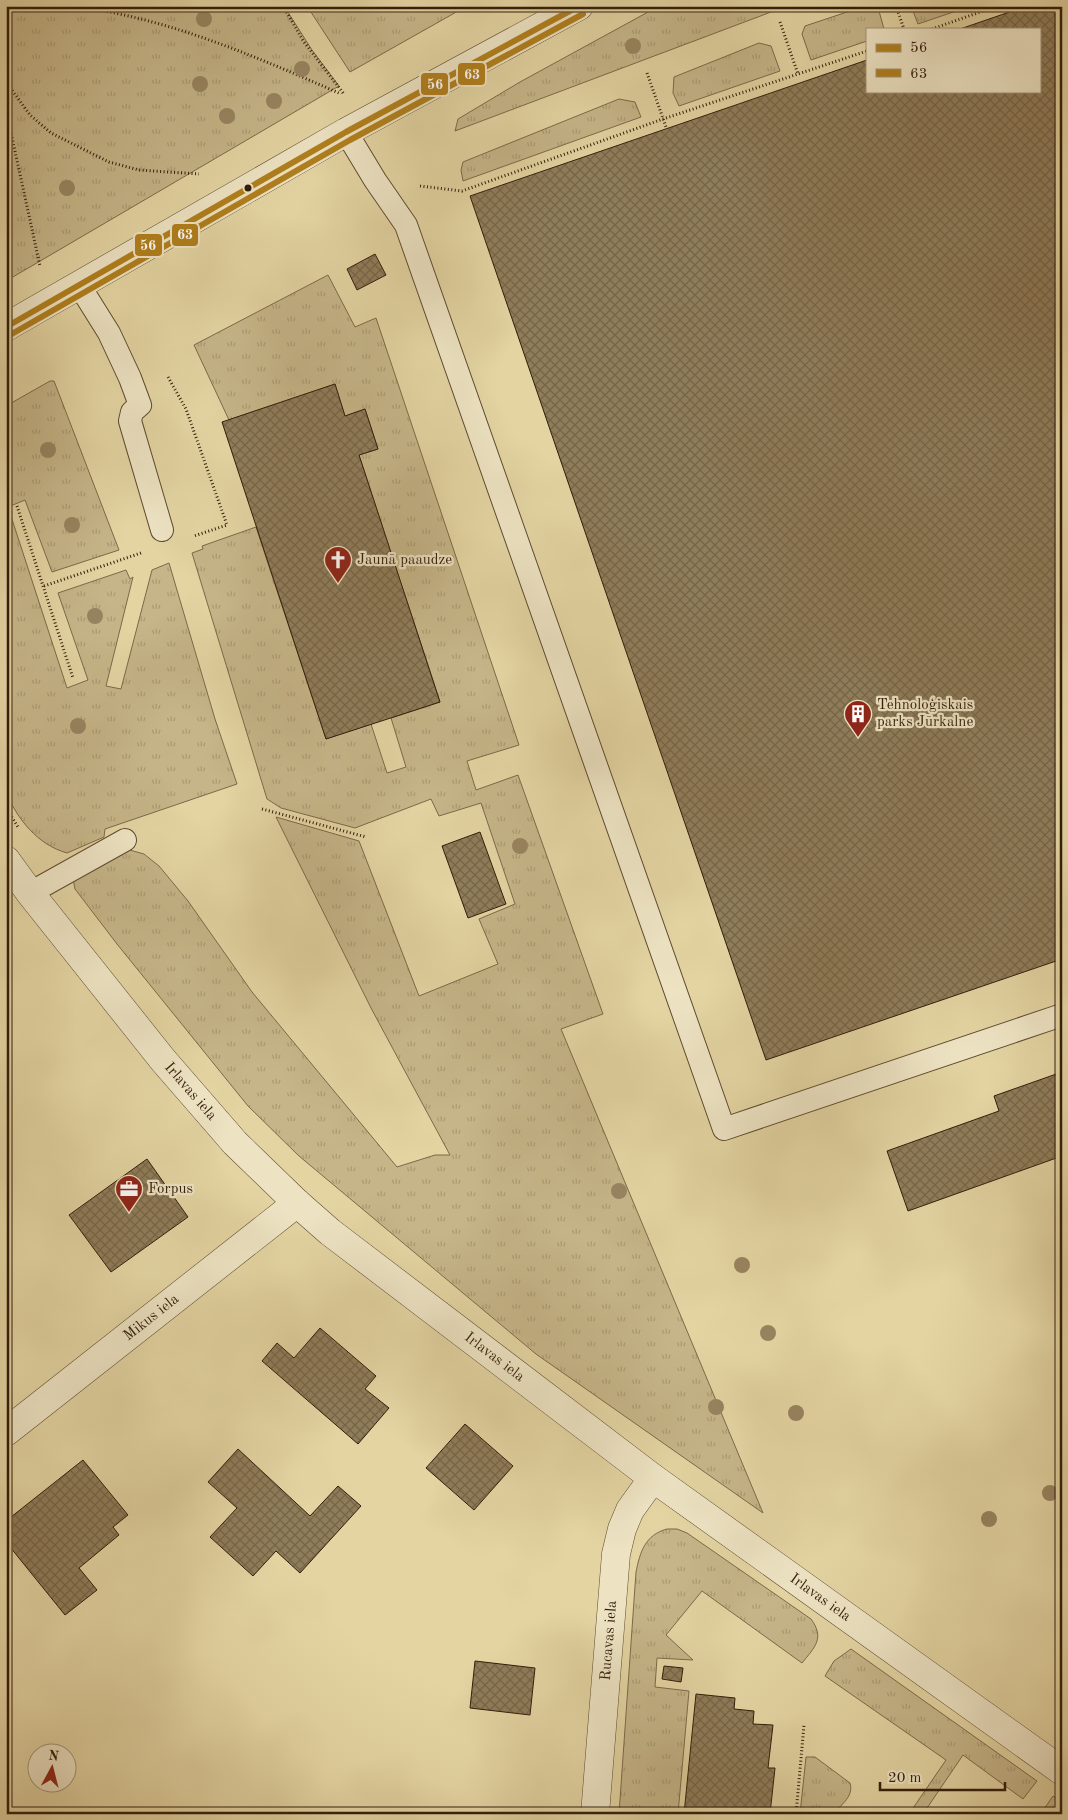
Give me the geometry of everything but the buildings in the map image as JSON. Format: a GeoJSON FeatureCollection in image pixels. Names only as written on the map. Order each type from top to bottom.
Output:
{"type":"FeatureCollection","features":[{"type":"Feature","properties":{"kind":"street"},"geometry":{"type":"LineString","coordinates":[[6,327],[346,132],[579,6]]}},
{"type":"Feature","properties":{"kind":"street","name":"Irlavas iela"},"geometry":{"type":"LineString","coordinates":[[6,860],[30,893],[170,1068],[235,1143],[330,1232],[653,1478],[1062,1771]]}},
{"type":"Feature","properties":{"kind":"street","name":"Mikus iela"},"geometry":{"type":"LineString","coordinates":[[6,1432],[297,1203]]}},
{"type":"Feature","properties":{"kind":"street","name":"Rucavas iela"},"geometry":{"type":"LineString","coordinates":[[595,1814],[616,1554],[622,1529],[630,1510],[653,1478]]}},
{"type":"Feature","properties":{"kind":"lane"},"geometry":{"type":"LineString","coordinates":[[346,132],[375,180],[406,224],[724,1129],[1062,1015]]}},
{"type":"Feature","properties":{"kind":"lane"},"geometry":{"type":"LineString","coordinates":[[78,285],[109,333],[140,405],[139,408],[132,412],[130,421],[162,530]]}},
{"type":"Feature","properties":{"kind":"lane"},"geometry":{"type":"LineString","coordinates":[[30,893],[125,840]]}},
{"type":"Feature","properties":{"kind":"path"},"geometry":{"type":"LineString","coordinates":[[69,6],[147,21],[219,44],[344,95],[304,42],[283,6]]}},
{"type":"Feature","properties":{"kind":"path"},"geometry":{"type":"LineString","coordinates":[[896,6],[904,28]]}},
{"type":"Feature","properties":{"kind":"path"},"geometry":{"type":"LineString","coordinates":[[935,28],[997,6]]}},
{"type":"Feature","properties":{"kind":"path"},"geometry":{"type":"LineString","coordinates":[[780,22],[798,74]]}},
{"type":"Feature","properties":{"kind":"path"},"geometry":{"type":"LineString","coordinates":[[375,180],[462,191],[664,119],[866,51]]}},
{"type":"Feature","properties":{"kind":"path"},"geometry":{"type":"LineString","coordinates":[[646,73],[666,128]]}},
{"type":"Feature","properties":{"kind":"path"},"geometry":{"type":"LineString","coordinates":[[6,82],[30,115],[51,133],[109,162],[139,170],[203,174]]}},
{"type":"Feature","properties":{"kind":"path"},"geometry":{"type":"LineString","coordinates":[[6,110],[42,273]]}},
{"type":"Feature","properties":{"kind":"path"},"geometry":{"type":"LineString","coordinates":[[17,506],[73,678]]}},
{"type":"Feature","properties":{"kind":"path"},"geometry":{"type":"LineString","coordinates":[[6,808],[21,831]]}},
{"type":"Feature","properties":{"kind":"path"},"geometry":{"type":"LineString","coordinates":[[262,809],[366,837]]}},
{"type":"Feature","properties":{"kind":"path"},"geometry":{"type":"LineString","coordinates":[[796,1814],[804,1725]]}},
{"type":"Feature","properties":{"kind":"green space"},"geometry":{"type":"Polygon","coordinates":[[[6,6],[284,6],[312,50],[339,86],[6,281],[6,6]]]}},
{"type":"Feature","properties":{"kind":"green space"},"geometry":{"type":"Polygon","coordinates":[[[307,6],[467,6],[350,72],[307,6]]]}},
{"type":"Feature","properties":{"kind":"green space"},"geometry":{"type":"Polygon","coordinates":[[[659,6],[787,6],[455,131],[458,119],[520,82],[659,6]]]}},
{"type":"Feature","properties":{"kind":"green space"},"geometry":{"type":"Polygon","coordinates":[[[865,6],[871,6],[879,11],[884,28],[866,28],[866,41],[811,60],[802,34],[805,26],[865,6]]]}},
{"type":"Feature","properties":{"kind":"green space"},"geometry":{"type":"Polygon","coordinates":[[[911,6],[971,6],[918,24],[911,6]]]}},
{"type":"Feature","properties":{"kind":"green space"},"geometry":{"type":"Polygon","coordinates":[[[759,43],[771,46],[780,71],[679,106],[673,93],[674,77],[759,43]]]}},
{"type":"Feature","properties":{"kind":"green space"},"geometry":{"type":"Polygon","coordinates":[[[619,99],[635,102],[641,117],[463,181],[461,170],[463,162],[619,99]]]}},
{"type":"Feature","properties":{"kind":"green space"},"geometry":{"type":"Polygon","coordinates":[[[328,275],[355,327],[376,318],[519,745],[467,761],[476,790],[518,775],[603,1014],[561,1029],[763,1513],[536,1354],[299,1156],[248,1106],[75,889],[73,879],[126,849],[144,854],[159,866],[188,901],[252,992],[397,1167],[435,1155],[450,1155],[371,1008],[276,817],[359,841],[419,996],[498,964],[479,919],[515,904],[481,803],[439,816],[431,799],[355,828],[281,808],[267,799],[192,553],[203,549],[202,546],[256,527],[326,739],[371,724],[387,773],[406,767],[391,718],[440,702],[359,455],[378,449],[365,409],[345,416],[335,384],[229,420],[194,345],[328,275]]]}},
{"type":"Feature","properties":{"kind":"green space"},"geometry":{"type":"Polygon","coordinates":[[[50,381],[54,381],[119,550],[52,572],[25,500],[8,507],[67,688],[88,680],[58,593],[126,570],[130,579],[133,577],[106,686],[121,689],[152,570],[169,563],[215,719],[237,784],[105,829],[104,837],[67,853],[47,844],[30,830],[16,812],[6,792],[6,406],[50,381]]]}},
{"type":"Feature","properties":{"kind":"green space"},"geometry":{"type":"Polygon","coordinates":[[[667,1529],[677,1529],[687,1533],[811,1619],[818,1637],[814,1647],[802,1663],[702,1591],[666,1635],[693,1660],[657,1658],[655,1687],[689,1691],[678,1814],[619,1814],[636,1572],[639,1558],[645,1545],[653,1535],[667,1529]]]}},
{"type":"Feature","properties":{"kind":"green space"},"geometry":{"type":"Polygon","coordinates":[[[851,1649],[1037,1781],[1023,1799],[963,1755],[923,1814],[909,1814],[946,1760],[825,1676],[834,1661],[851,1649]]]}},
{"type":"Feature","properties":{"kind":"green space"},"geometry":{"type":"Polygon","coordinates":[[[806,1757],[815,1757],[850,1783],[849,1796],[833,1814],[800,1814],[806,1757]]]}},
{"type":"Feature","properties":{"kind":"green space"},"geometry":{"type":"Polygon","coordinates":[[[1053,1796],[1062,1802],[1062,1814],[1042,1812],[1053,1796]]]}},
{"type":"Feature","properties":{"kind":"transit line","name":"56"},"geometry":{"type":"LineString","coordinates":[[6,327],[346,132],[579,6]]}},
{"type":"Feature","properties":{"kind":"transit line","name":"63"},"geometry":{"type":"LineString","coordinates":[[10,335],[350,140],[583,14]]}},
{"type":"Feature","properties":{"kind":"place","name":"Jaunā paaudze"},"geometry":{"type":"Point","coordinates":[338,584]}},
{"type":"Feature","properties":{"kind":"place","name":"Tehnoloģiskais parks Jūrkalne"},"geometry":{"type":"Point","coordinates":[858,738]}},
{"type":"Feature","properties":{"kind":"place","name":"Forpus"},"geometry":{"type":"Point","coordinates":[129,1213]}}]}
